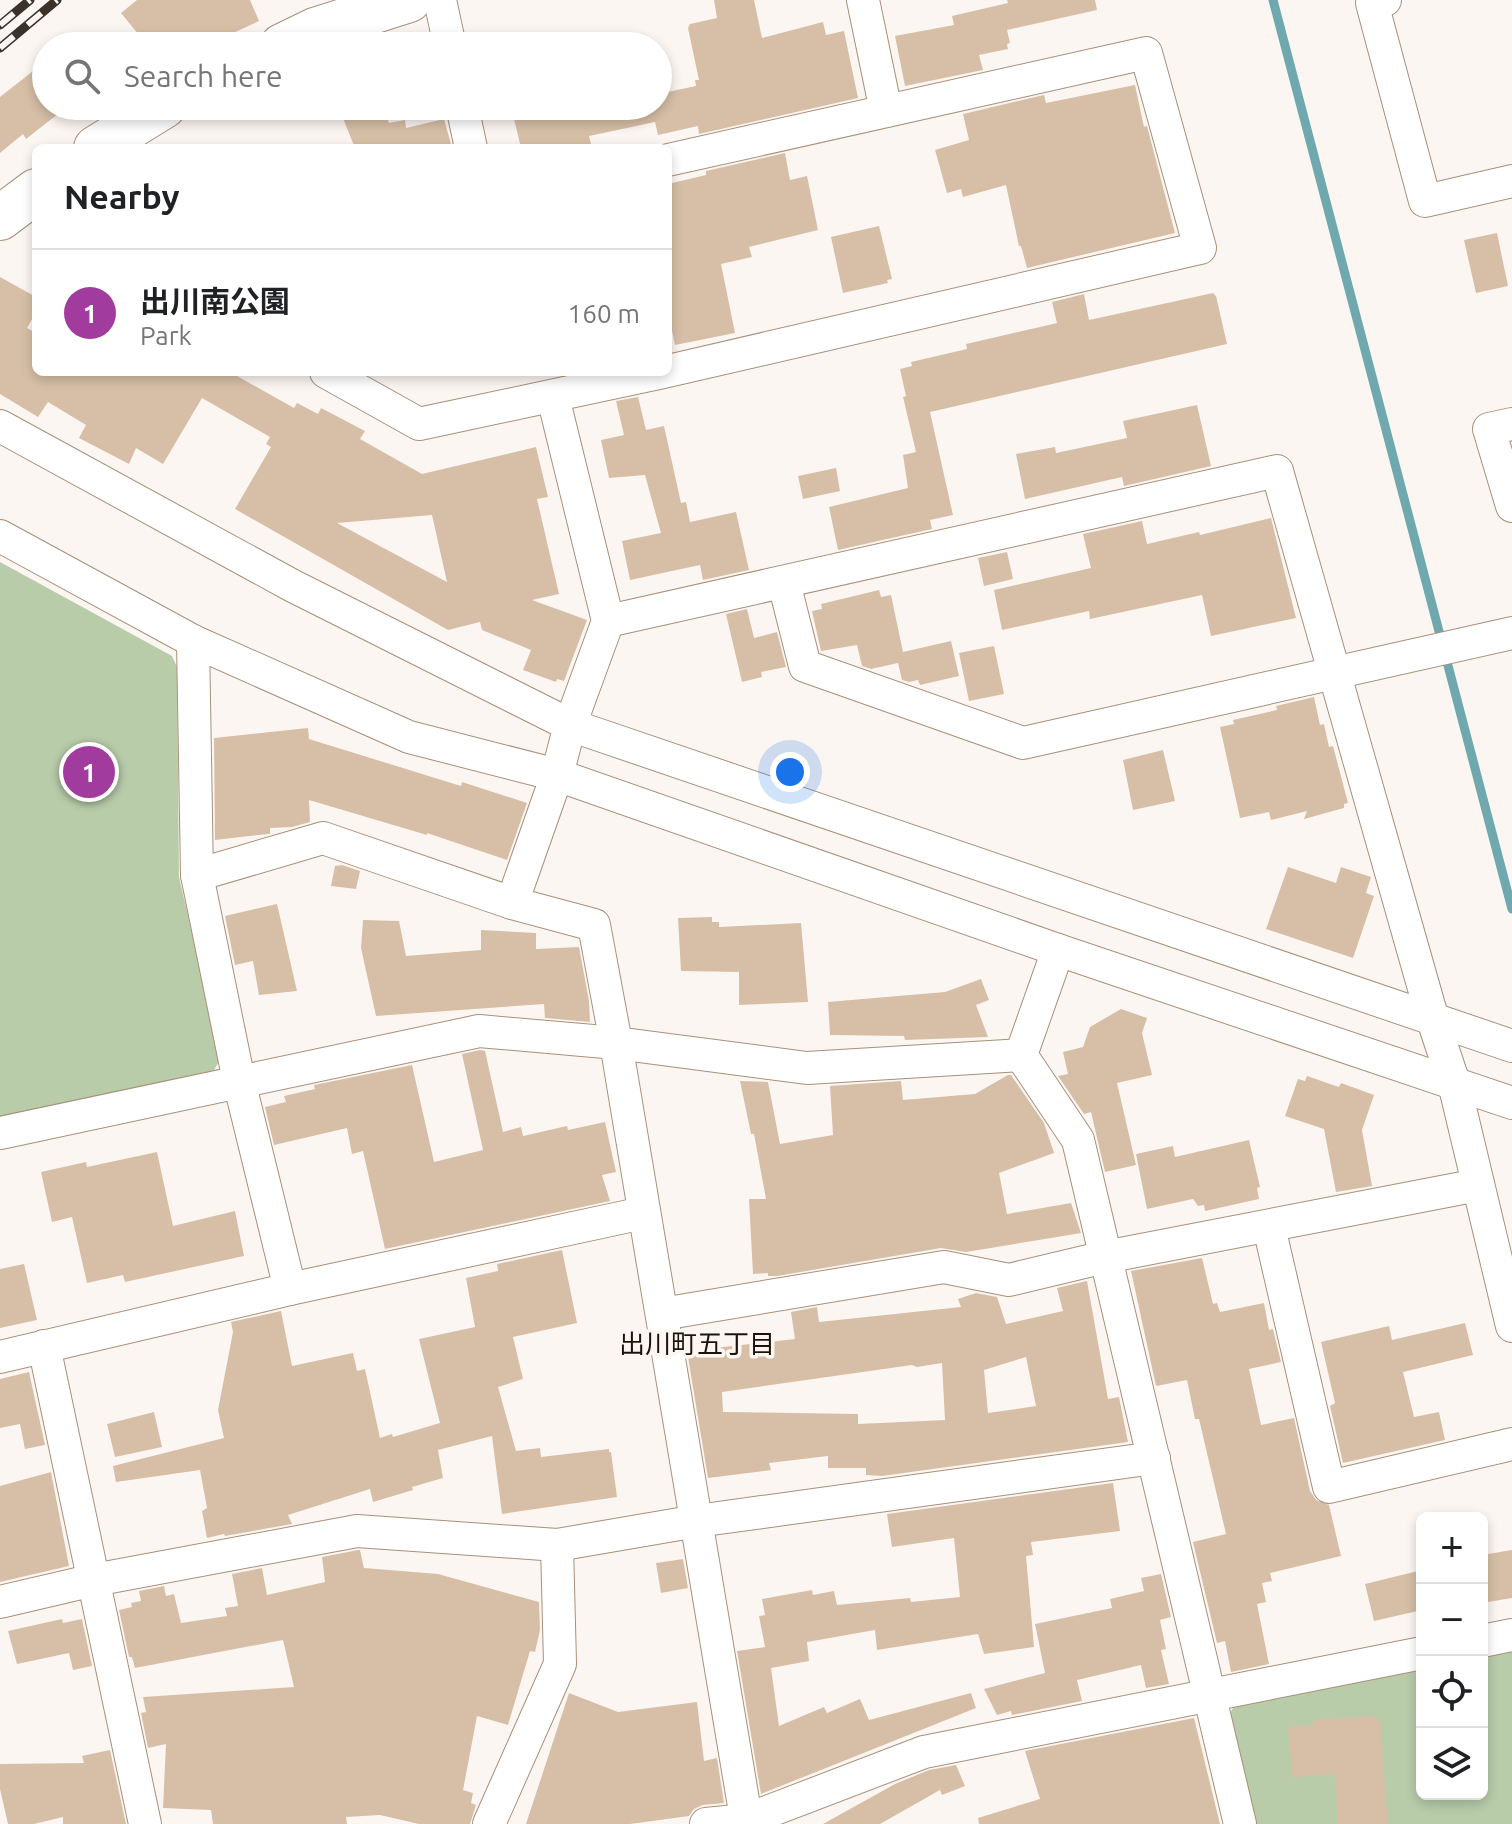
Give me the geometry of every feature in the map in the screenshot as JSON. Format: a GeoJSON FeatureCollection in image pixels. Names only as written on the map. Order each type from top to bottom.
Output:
{"type":"FeatureCollection","features":[{"type":"Feature","properties":{"kind":"street"},"geometry":{"type":"LineString","coordinates":[[311,32],[409,0]]}},
{"type":"Feature","properties":{"kind":"street"},"geometry":{"type":"LineString","coordinates":[[440,0],[447,32]]}},
{"type":"Feature","properties":{"kind":"street"},"geometry":{"type":"LineString","coordinates":[[863,0],[886,111]]}},
{"type":"Feature","properties":{"kind":"street"},"geometry":{"type":"LineString","coordinates":[[1385,0],[1372,3],[1425,201],[1512,181]]}},
{"type":"Feature","properties":{"kind":"street"},"geometry":{"type":"LineString","coordinates":[[672,159],[1146,53],[1200,248],[672,370]]}},
{"type":"Feature","properties":{"kind":"street"},"geometry":{"type":"LineString","coordinates":[[102,144],[141,120]]}},
{"type":"Feature","properties":{"kind":"street"},"geometry":{"type":"LineString","coordinates":[[465,120],[470,144]]}},
{"type":"Feature","properties":{"kind":"street"},"geometry":{"type":"LineString","coordinates":[[0,218],[32,194]]}},
{"type":"Feature","properties":{"kind":"street"},"geometry":{"type":"LineString","coordinates":[[333,376],[419,424],[645,376]]}},
{"type":"Feature","properties":{"kind":"street"},"geometry":{"type":"LineString","coordinates":[[512,903],[557,775],[570,725],[608,621],[553,397]]}},
{"type":"Feature","properties":{"kind":"street"},"geometry":{"type":"LineString","coordinates":[[1512,424],[1489,429],[1512,506]]}},
{"type":"Feature","properties":{"kind":"street"},"geometry":{"type":"LineString","coordinates":[[0,426],[293,586],[570,725],[1512,1046]]}},
{"type":"Feature","properties":{"kind":"street"},"geometry":{"type":"LineString","coordinates":[[608,621],[1277,471],[1433,1020],[1454,1083],[1512,1326]]}},
{"type":"Feature","properties":{"kind":"street"},"geometry":{"type":"LineString","coordinates":[[0,536],[193,641],[409,737],[557,775],[1058,950],[1512,1103]]}},
{"type":"Feature","properties":{"kind":"street"},"geometry":{"type":"LineString","coordinates":[[784,583],[805,666],[1023,743],[1512,633]]}},
{"type":"Feature","properties":{"kind":"street"},"geometry":{"type":"LineString","coordinates":[[193,641],[197,875],[239,1081],[290,1289]]}},
{"type":"Feature","properties":{"kind":"street"},"geometry":{"type":"LineString","coordinates":[[197,875],[323,838],[512,903],[594,925],[747,1822]]}},
{"type":"Feature","properties":{"kind":"street"},"geometry":{"type":"LineString","coordinates":[[1021,1055],[1058,950]]}},
{"type":"Feature","properties":{"kind":"street"},"geometry":{"type":"LineString","coordinates":[[0,1133],[479,1031],[616,1043],[807,1068],[1021,1055]]}},
{"type":"Feature","properties":{"kind":"street"},"geometry":{"type":"LineString","coordinates":[[1021,1055],[1078,1140],[1240,1824]]}},
{"type":"Feature","properties":{"kind":"street"},"geometry":{"type":"LineString","coordinates":[[662,1314],[944,1267],[1009,1280],[1105,1257],[1478,1185]]}},
{"type":"Feature","properties":{"kind":"street"},"geometry":{"type":"LineString","coordinates":[[0,1357],[290,1289],[643,1213]]}},
{"type":"Feature","properties":{"kind":"street"},"geometry":{"type":"LineString","coordinates":[[1269,1227],[1329,1487],[1512,1444]]}},
{"type":"Feature","properties":{"kind":"street"},"geometry":{"type":"LineString","coordinates":[[44,1346],[145,1824]]}},
{"type":"Feature","properties":{"kind":"street"},"geometry":{"type":"LineString","coordinates":[[0,1602],[94,1580],[357,1531],[557,1545],[697,1521],[1154,1458]]}},
{"type":"Feature","properties":{"kind":"street"},"geometry":{"type":"LineString","coordinates":[[489,1824],[560,1664],[557,1545]]}},
{"type":"Feature","properties":{"kind":"street"},"geometry":{"type":"LineString","coordinates":[[1488,1640],[1512,1635]]}},
{"type":"Feature","properties":{"kind":"street"},"geometry":{"type":"LineString","coordinates":[[706,1824],[747,1822],[924,1752],[1416,1654]]}},
{"type":"Feature","properties":{"kind":"green space"},"geometry":{"type":"Polygon","coordinates":[[[0,562],[172,656],[177,667],[179,877],[221,1058],[214,1070],[0,1118],[0,562]]]}},
{"type":"Feature","properties":{"kind":"green space"},"geometry":{"type":"Polygon","coordinates":[[[1512,1649],[1512,1824],[1255,1824],[1229,1714],[1236,1704],[1416,1668],[1416,1800],[1488,1800],[1488,1654],[1512,1649]]]}},
{"type":"Feature","properties":{"kind":"building"},"geometry":{"type":"Polygon","coordinates":[[[137,0],[250,0],[259,21],[235,32],[137,32],[121,13],[137,0]]]}},
{"type":"Feature","properties":{"kind":"building"},"geometry":{"type":"Polygon","coordinates":[[[714,0],[754,0],[762,38],[823,22],[826,35],[844,31],[858,98],[699,134],[698,126],[658,135],[655,122],[589,136],[591,144],[520,144],[514,120],[672,120],[672,91],[696,86],[695,80],[699,80],[688,28],[690,24],[717,18],[714,0]]]}},
{"type":"Feature","properties":{"kind":"building"},"geometry":{"type":"Polygon","coordinates":[[[1007,0],[1095,0],[1097,10],[1007,30],[1008,49],[979,55],[983,70],[905,86],[895,36],[954,25],[952,16],[1008,3],[1007,0]]]}},
{"type":"Feature","properties":{"kind":"building"},"geometry":{"type":"Polygon","coordinates":[[[32,72],[32,120],[50,120],[26,139],[23,134],[0,153],[0,97],[32,72]]]}},
{"type":"Feature","properties":{"kind":"building"},"geometry":{"type":"Polygon","coordinates":[[[1135,85],[1175,233],[1027,268],[1006,185],[963,197],[961,189],[947,193],[935,150],[969,140],[963,114],[1044,95],[1046,103],[1135,85]]]}},
{"type":"Feature","properties":{"kind":"building"},"geometry":{"type":"Polygon","coordinates":[[[344,120],[388,120],[389,123],[405,120],[406,128],[444,120],[451,144],[353,144],[344,120]]]}},
{"type":"Feature","properties":{"kind":"building"},"geometry":{"type":"Polygon","coordinates":[[[785,153],[790,180],[807,176],[818,230],[749,247],[752,257],[721,264],[735,333],[675,345],[672,330],[672,183],[706,175],[706,171],[785,153]]]}},
{"type":"Feature","properties":{"kind":"building"},"geometry":{"type":"Polygon","coordinates":[[[879,226],[892,279],[887,280],[888,283],[843,293],[831,237],[879,226]]]}},
{"type":"Feature","properties":{"kind":"building"},"geometry":{"type":"Polygon","coordinates":[[[1497,233],[1508,286],[1476,293],[1464,240],[1497,233]]]}},
{"type":"Feature","properties":{"kind":"building"},"geometry":{"type":"Polygon","coordinates":[[[0,277],[32,295],[32,319],[27,328],[32,331],[32,376],[237,376],[294,408],[297,403],[318,414],[321,408],[365,431],[360,439],[422,474],[536,447],[548,497],[537,499],[559,594],[532,600],[587,620],[564,681],[557,679],[556,682],[523,670],[531,650],[482,630],[480,622],[448,630],[235,509],[271,447],[266,444],[270,437],[202,398],[163,464],[136,448],[129,464],[79,438],[86,425],[48,402],[38,417],[0,394],[0,277]],[[432,515],[337,523],[447,582],[432,515]]]}},
{"type":"Feature","properties":{"kind":"building"},"geometry":{"type":"Polygon","coordinates":[[[1213,293],[1227,344],[930,412],[953,515],[930,520],[932,529],[838,550],[829,507],[908,488],[903,455],[916,452],[900,369],[912,366],[911,362],[967,349],[966,344],[1057,323],[1052,302],[1084,294],[1089,320],[1213,293]]]}},
{"type":"Feature","properties":{"kind":"building"},"geometry":{"type":"Polygon","coordinates":[[[638,397],[646,430],[664,426],[681,503],[686,502],[690,522],[736,512],[749,570],[703,580],[700,565],[630,580],[622,541],[661,533],[645,475],[609,478],[601,440],[624,435],[616,401],[638,397]]]}},
{"type":"Feature","properties":{"kind":"building"},"geometry":{"type":"Polygon","coordinates":[[[1197,405],[1211,466],[1124,486],[1122,477],[1025,499],[1016,454],[1055,447],[1056,453],[1127,438],[1123,421],[1197,405]]]}},
{"type":"Feature","properties":{"kind":"building"},"geometry":{"type":"Polygon","coordinates":[[[836,468],[840,491],[803,499],[798,476],[836,468]]]}},
{"type":"Feature","properties":{"kind":"building"},"geometry":{"type":"Polygon","coordinates":[[[1271,518],[1296,618],[1211,636],[1202,595],[1090,619],[1089,611],[1002,630],[994,590],[1091,568],[1083,534],[1142,521],[1147,544],[1271,518]]]}},
{"type":"Feature","properties":{"kind":"building"},"geometry":{"type":"Polygon","coordinates":[[[1007,552],[1013,579],[984,586],[978,558],[1007,552]]]}},
{"type":"Feature","properties":{"kind":"building"},"geometry":{"type":"Polygon","coordinates":[[[879,590],[881,597],[891,595],[903,652],[951,641],[959,676],[920,685],[918,680],[902,680],[898,663],[871,669],[862,666],[857,645],[821,651],[812,611],[822,609],[821,604],[879,590]]]}},
{"type":"Feature","properties":{"kind":"building"},"geometry":{"type":"Polygon","coordinates":[[[747,609],[754,638],[777,632],[786,667],[761,672],[762,677],[742,682],[726,614],[747,609]]]}},
{"type":"Feature","properties":{"kind":"building"},"geometry":{"type":"Polygon","coordinates":[[[994,646],[1004,694],[969,701],[959,653],[994,646]]]}},
{"type":"Feature","properties":{"kind":"building"},"geometry":{"type":"Polygon","coordinates":[[[1314,697],[1320,725],[1324,724],[1329,747],[1333,746],[1348,803],[1344,804],[1344,808],[1304,819],[1307,811],[1271,820],[1269,812],[1240,818],[1220,727],[1234,724],[1233,720],[1277,710],[1276,706],[1314,697]]]}},
{"type":"Feature","properties":{"kind":"building"},"geometry":{"type":"Polygon","coordinates":[[[308,728],[309,739],[527,803],[507,860],[427,833],[309,800],[310,822],[270,828],[270,834],[215,840],[214,738],[308,728]]]}},
{"type":"Feature","properties":{"kind":"building"},"geometry":{"type":"Polygon","coordinates":[[[1163,750],[1175,801],[1133,810],[1123,760],[1163,750]]]}},
{"type":"Feature","properties":{"kind":"building"},"geometry":{"type":"Polygon","coordinates":[[[335,866],[360,871],[356,889],[331,886],[335,866]]]}},
{"type":"Feature","properties":{"kind":"building"},"geometry":{"type":"Polygon","coordinates":[[[1288,867],[1336,883],[1341,867],[1371,877],[1366,893],[1374,896],[1353,958],[1266,929],[1288,867]]]}},
{"type":"Feature","properties":{"kind":"building"},"geometry":{"type":"Polygon","coordinates":[[[277,904],[297,991],[259,995],[253,961],[235,965],[225,916],[277,904]]]}},
{"type":"Feature","properties":{"kind":"building"},"geometry":{"type":"Polygon","coordinates":[[[712,917],[712,922],[719,922],[719,927],[801,923],[808,1002],[739,1005],[739,972],[681,971],[678,918],[712,917]]]}},
{"type":"Feature","properties":{"kind":"building"},"geometry":{"type":"Polygon","coordinates":[[[363,920],[399,921],[406,956],[481,950],[481,930],[536,933],[536,949],[579,947],[590,1022],[545,1018],[544,1004],[376,1016],[361,948],[363,920]]]}},
{"type":"Feature","properties":{"kind":"building"},"geometry":{"type":"Polygon","coordinates":[[[981,979],[989,1000],[976,1005],[988,1037],[905,1040],[904,1036],[830,1035],[828,1002],[945,992],[981,979]]]}},
{"type":"Feature","properties":{"kind":"building"},"geometry":{"type":"Polygon","coordinates":[[[1121,1009],[1147,1018],[1142,1033],[1152,1075],[1117,1083],[1136,1165],[1105,1172],[1091,1112],[1084,1114],[1058,1076],[1068,1074],[1063,1052],[1083,1047],[1090,1027],[1121,1009]]]}},
{"type":"Feature","properties":{"kind":"building"},"geometry":{"type":"Polygon","coordinates":[[[485,1051],[503,1132],[521,1127],[523,1136],[567,1126],[568,1130],[605,1122],[616,1172],[602,1175],[610,1201],[385,1249],[363,1151],[352,1154],[347,1128],[274,1145],[265,1107],[286,1102],[284,1096],[315,1089],[314,1085],[412,1065],[434,1162],[483,1150],[462,1054],[485,1051]]]}},
{"type":"Feature","properties":{"kind":"building"},"geometry":{"type":"Polygon","coordinates":[[[1008,1075],[1044,1123],[1054,1153],[999,1173],[1007,1214],[1071,1203],[1081,1233],[966,1252],[941,1248],[777,1276],[753,1274],[749,1199],[766,1199],[740,1081],[768,1082],[780,1144],[833,1135],[830,1086],[901,1081],[903,1100],[975,1094],[1008,1075]]]}},
{"type":"Feature","properties":{"kind":"building"},"geometry":{"type":"Polygon","coordinates":[[[1307,1076],[1339,1087],[1341,1083],[1374,1095],[1362,1130],[1372,1186],[1336,1192],[1324,1129],[1285,1116],[1298,1079],[1305,1081],[1307,1076]]]}},
{"type":"Feature","properties":{"kind":"building"},"geometry":{"type":"Polygon","coordinates":[[[1249,1140],[1260,1187],[1257,1188],[1259,1199],[1205,1211],[1204,1205],[1198,1206],[1193,1199],[1147,1209],[1136,1154],[1173,1146],[1175,1157],[1249,1140]]]}},
{"type":"Feature","properties":{"kind":"building"},"geometry":{"type":"Polygon","coordinates":[[[157,1152],[173,1226],[235,1211],[244,1256],[125,1282],[123,1275],[87,1283],[72,1217],[52,1222],[41,1172],[86,1162],[87,1167],[157,1152]]]}},
{"type":"Feature","properties":{"kind":"building"},"geometry":{"type":"Polygon","coordinates":[[[562,1250],[577,1323],[513,1337],[523,1379],[498,1387],[516,1451],[540,1448],[541,1457],[609,1449],[617,1497],[502,1514],[492,1436],[438,1450],[443,1478],[412,1487],[413,1490],[373,1502],[370,1489],[288,1515],[292,1524],[225,1536],[207,1538],[202,1511],[207,1508],[200,1470],[116,1482],[113,1466],[224,1438],[218,1410],[233,1332],[231,1322],[281,1311],[292,1366],[353,1353],[357,1371],[365,1369],[380,1438],[440,1423],[419,1339],[475,1327],[466,1278],[498,1271],[497,1264],[562,1250]]]}},
{"type":"Feature","properties":{"kind":"building"},"geometry":{"type":"Polygon","coordinates":[[[1202,1258],[1213,1304],[1217,1303],[1220,1312],[1264,1303],[1269,1330],[1273,1329],[1281,1362],[1249,1369],[1261,1425],[1294,1418],[1310,1491],[1316,1500],[1329,1505],[1341,1556],[1270,1573],[1272,1581],[1262,1583],[1266,1602],[1257,1604],[1269,1664],[1231,1672],[1225,1641],[1217,1643],[1193,1542],[1226,1534],[1199,1419],[1195,1419],[1187,1380],[1156,1386],[1131,1271],[1202,1258]]]}},
{"type":"Feature","properties":{"kind":"building"},"geometry":{"type":"Polygon","coordinates":[[[24,1264],[37,1320],[0,1328],[0,1269],[24,1264]]]}},
{"type":"Feature","properties":{"kind":"building"},"geometry":{"type":"Polygon","coordinates":[[[1087,1281],[1108,1399],[1119,1397],[1128,1442],[882,1476],[866,1475],[866,1468],[828,1468],[828,1456],[769,1463],[771,1470],[708,1478],[687,1351],[795,1339],[791,1312],[817,1307],[819,1322],[961,1307],[958,1299],[976,1293],[997,1297],[1006,1324],[1063,1311],[1057,1288],[1087,1281]],[[1026,1357],[984,1370],[988,1413],[1036,1406],[1026,1357]],[[942,1363],[722,1392],[723,1412],[858,1414],[858,1424],[945,1420],[942,1363]]]}},
{"type":"Feature","properties":{"kind":"building"},"geometry":{"type":"Polygon","coordinates":[[[1465,1323],[1473,1355],[1403,1372],[1414,1417],[1439,1412],[1445,1440],[1343,1463],[1330,1406],[1335,1403],[1321,1342],[1389,1326],[1392,1340],[1465,1323]]]}},
{"type":"Feature","properties":{"kind":"building"},"geometry":{"type":"Polygon","coordinates":[[[29,1372],[45,1445],[25,1449],[20,1424],[0,1428],[0,1379],[29,1372]]]}},
{"type":"Feature","properties":{"kind":"building"},"geometry":{"type":"Polygon","coordinates":[[[154,1412],[162,1447],[115,1457],[107,1424],[154,1412]]]}},
{"type":"Feature","properties":{"kind":"building"},"geometry":{"type":"Polygon","coordinates":[[[51,1472],[69,1566],[0,1582],[0,1486],[51,1472]]]}},
{"type":"Feature","properties":{"kind":"building"},"geometry":{"type":"Polygon","coordinates":[[[1113,1483],[1120,1531],[1031,1542],[1033,1555],[1026,1556],[1034,1647],[984,1654],[978,1634],[877,1650],[875,1630],[807,1642],[809,1661],[771,1668],[779,1726],[824,1707],[827,1713],[860,1699],[869,1720],[971,1693],[976,1708],[761,1794],[737,1651],[765,1647],[759,1616],[765,1615],[762,1599],[812,1590],[813,1595],[834,1591],[837,1605],[960,1597],[954,1538],[892,1547],[887,1514],[1113,1483]]]}},
{"type":"Feature","properties":{"kind":"building"},"geometry":{"type":"Polygon","coordinates":[[[360,1550],[364,1568],[438,1574],[539,1602],[540,1630],[535,1652],[530,1651],[508,1725],[477,1716],[463,1790],[473,1793],[471,1803],[476,1805],[470,1824],[419,1824],[380,1815],[346,1817],[347,1824],[213,1824],[211,1810],[163,1808],[166,1744],[148,1748],[141,1713],[146,1712],[143,1697],[294,1687],[283,1640],[135,1668],[132,1657],[129,1657],[119,1610],[141,1601],[139,1591],[164,1586],[166,1596],[174,1594],[181,1623],[227,1616],[225,1608],[238,1606],[232,1574],[262,1568],[267,1595],[325,1582],[322,1557],[360,1550]]]}},
{"type":"Feature","properties":{"kind":"building"},"geometry":{"type":"Polygon","coordinates":[[[1512,1550],[1512,1598],[1488,1602],[1488,1554],[1512,1550]]]}},
{"type":"Feature","properties":{"kind":"building"},"geometry":{"type":"Polygon","coordinates":[[[683,1559],[688,1588],[661,1593],[656,1563],[683,1559]]]}},
{"type":"Feature","properties":{"kind":"building"},"geometry":{"type":"Polygon","coordinates":[[[1416,1571],[1416,1611],[1374,1621],[1365,1584],[1416,1571]]]}},
{"type":"Feature","properties":{"kind":"building"},"geometry":{"type":"Polygon","coordinates":[[[1161,1574],[1171,1617],[1160,1620],[1166,1649],[1161,1650],[1169,1684],[1146,1688],[1141,1665],[1077,1680],[1082,1701],[1012,1715],[1011,1711],[997,1715],[984,1689],[1045,1673],[1035,1624],[1112,1608],[1110,1599],[1144,1591],[1141,1578],[1161,1574]]]}},
{"type":"Feature","properties":{"kind":"building"},"geometry":{"type":"Polygon","coordinates":[[[62,1619],[63,1623],[82,1619],[92,1666],[73,1670],[69,1653],[17,1664],[8,1631],[62,1619]]]}},
{"type":"Feature","properties":{"kind":"building"},"geometry":{"type":"Polygon","coordinates":[[[569,1693],[618,1712],[697,1702],[704,1761],[717,1758],[724,1803],[703,1805],[694,1809],[689,1816],[630,1824],[526,1824],[569,1693]]]}},
{"type":"Feature","properties":{"kind":"building"},"geometry":{"type":"Polygon","coordinates":[[[1375,1716],[1375,1719],[1380,1719],[1388,1824],[1338,1824],[1335,1774],[1292,1777],[1288,1727],[1314,1725],[1314,1720],[1375,1716]]]}},
{"type":"Feature","properties":{"kind":"building"},"geometry":{"type":"Polygon","coordinates":[[[1194,1718],[1220,1824],[979,1824],[978,1818],[1040,1799],[1025,1751],[1194,1718]]]}},
{"type":"Feature","properties":{"kind":"building"},"geometry":{"type":"Polygon","coordinates":[[[110,1750],[126,1824],[63,1824],[63,1817],[34,1824],[8,1824],[0,1789],[0,1764],[84,1763],[82,1756],[110,1750]]]}},
{"type":"Feature","properties":{"kind":"building"},"geometry":{"type":"Polygon","coordinates":[[[956,1765],[965,1786],[942,1795],[940,1790],[880,1824],[823,1824],[895,1784],[929,1770],[956,1765]]]}},
{"type":"Feature","properties":{"kind":"waterway"},"geometry":{"type":"LineString","coordinates":[[1273,0],[1512,909]]}},
{"type":"Feature","properties":{"kind":"railway"},"geometry":{"type":"LineString","coordinates":[[0,25],[30,0]]}},
{"type":"Feature","properties":{"kind":"railway"},"geometry":{"type":"LineString","coordinates":[[0,48],[57,0]]}},
{"type":"Feature","properties":{"kind":"place","name":"出川南公園"},"geometry":{"type":"Point","coordinates":[89,772]}},
{"type":"Feature","properties":{"kind":"district","name":"出川町五丁目"},"geometry":{"type":"Point","coordinates":[697,1343]}}]}
